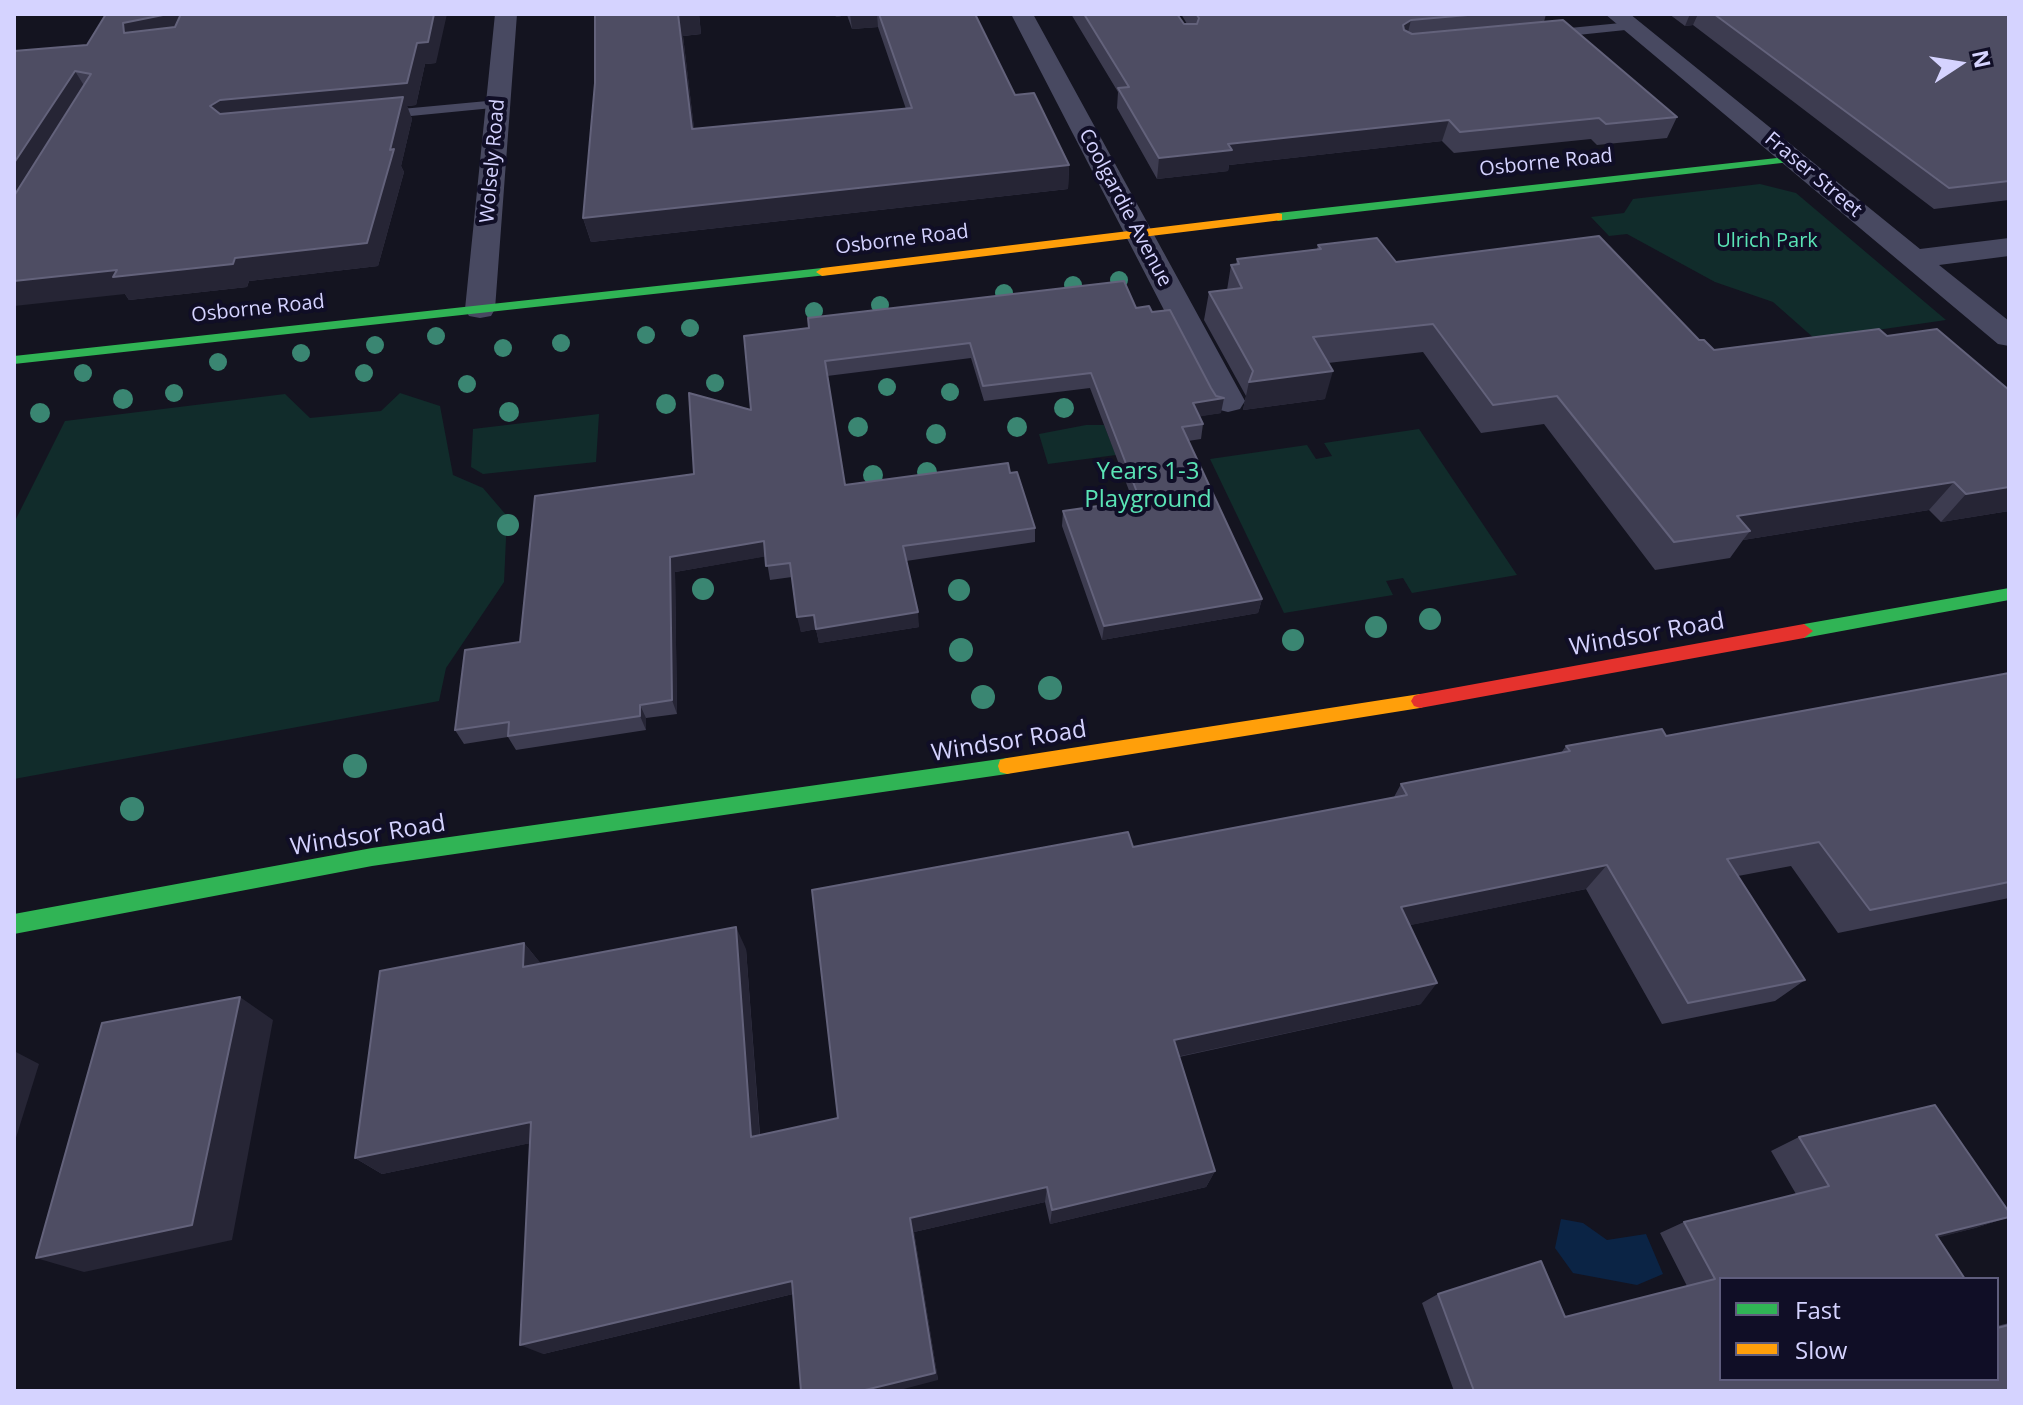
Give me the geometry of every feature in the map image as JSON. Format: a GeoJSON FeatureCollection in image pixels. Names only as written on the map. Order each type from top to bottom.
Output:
{"type":"FeatureCollection","features":[{"type":"Feature","properties":{"kind":"street","name":"Wolsely Road"},"geometry":{"type":"LineString","coordinates":[[480,309],[506,14]]}},
{"type":"Feature","properties":{"kind":"street","name":"Coolgardie Avenue"},"geometry":{"type":"LineString","coordinates":[[1022,14],[1228,401]]}},
{"type":"Feature","properties":{"kind":"street","name":"Fraser Street"},"geometry":{"type":"LineString","coordinates":[[1624,20],[2009,337]]}},
{"type":"Feature","properties":{"kind":"street","name":"Osborne Road"},"geometry":{"type":"LineString","coordinates":[[14,360],[627,295],[1138,233],[1795,159]]}},
{"type":"Feature","properties":{"kind":"street"},"geometry":{"type":"LineString","coordinates":[[1913,259],[2009,247]]}},
{"type":"Feature","properties":{"kind":"street","name":"Windsor Road"},"geometry":{"type":"LineString","coordinates":[[14,924],[372,857],[862,789],[1373,709],[2009,594]]}},
{"type":"Feature","properties":{"kind":"lane"},"geometry":{"type":"LineString","coordinates":[[1541,34],[1624,20]]}},
{"type":"Feature","properties":{"kind":"lane"},"geometry":{"type":"LineString","coordinates":[[357,117],[498,104]]}},
{"type":"Feature","properties":{"kind":"green space","name":"Ulrich Park"},"geometry":{"type":"Polygon","coordinates":[[[1760,184],[1796,193],[1946,320],[1815,339],[1773,302],[1715,282],[1627,234],[1609,236],[1591,217],[1624,213],[1633,199],[1760,184]]]}},
{"type":"Feature","properties":{"kind":"green space"},"geometry":{"type":"Polygon","coordinates":[[[400,393],[440,406],[453,475],[483,488],[507,516],[504,582],[446,668],[439,701],[14,779],[14,523],[65,421],[285,394],[310,418],[381,411],[400,393]]]}},
{"type":"Feature","properties":{"kind":"green space"},"geometry":{"type":"Polygon","coordinates":[[[599,414],[596,462],[483,474],[471,467],[473,429],[599,414]]]}},
{"type":"Feature","properties":{"kind":"green space"},"geometry":{"type":"Polygon","coordinates":[[[1086,425],[1104,425],[1116,455],[1048,464],[1039,434],[1086,425]]]}},
{"type":"Feature","properties":{"kind":"green space"},"geometry":{"type":"Polygon","coordinates":[[[1419,429],[1517,575],[1412,593],[1403,578],[1386,581],[1393,595],[1284,613],[1210,459],[1307,445],[1316,459],[1332,456],[1324,443],[1419,429]]]}},
{"type":"Feature","properties":{"kind":"water"},"geometry":{"type":"Polygon","coordinates":[[[1561,1219],[1583,1223],[1607,1240],[1646,1234],[1663,1274],[1637,1285],[1573,1273],[1555,1248],[1561,1219]]]}},
{"type":"Feature","properties":{"kind":"building"},"geometry":{"type":"Polygon","coordinates":[[[106,14],[164,14],[123,23],[124,33],[175,27],[181,14],[434,14],[428,42],[417,43],[407,83],[220,100],[210,106],[220,114],[403,97],[390,150],[394,149],[367,243],[235,258],[233,264],[113,277],[117,270],[14,281],[14,196],[91,74],[75,71],[14,163],[14,51],[87,45],[106,14]]]}},
{"type":"Feature","properties":{"kind":"building"},"geometry":{"type":"Polygon","coordinates":[[[595,14],[678,14],[692,129],[912,108],[879,14],[975,14],[1015,95],[1034,93],[1069,165],[583,218],[595,83],[595,14]]]}},
{"type":"Feature","properties":{"kind":"building"},"geometry":{"type":"Polygon","coordinates":[[[1084,14],[1177,14],[1184,24],[1197,24],[1199,18],[1196,14],[1479,14],[1411,20],[1403,25],[1404,30],[1412,34],[1563,20],[1677,117],[1606,124],[1599,118],[1460,132],[1449,120],[1228,144],[1232,150],[1159,158],[1118,88],[1129,87],[1084,14]]]}},
{"type":"Feature","properties":{"kind":"building"},"geometry":{"type":"Polygon","coordinates":[[[1714,14],[2009,14],[2009,181],[1949,188],[1714,14]]]}},
{"type":"Feature","properties":{"kind":"building"},"geometry":{"type":"Polygon","coordinates":[[[1599,236],[1699,340],[1704,340],[1714,350],[1879,329],[1887,336],[1937,329],[2009,390],[2009,487],[1966,494],[1954,482],[1737,516],[1750,531],[1674,542],[1557,396],[1493,405],[1433,324],[1313,337],[1333,371],[1249,382],[1253,371],[1209,292],[1242,288],[1231,265],[1239,264],[1237,259],[1321,249],[1318,245],[1377,238],[1396,262],[1599,236]]]}},
{"type":"Feature","properties":{"kind":"building"},"geometry":{"type":"Polygon","coordinates":[[[1124,281],[1136,308],[1149,306],[1152,312],[1170,310],[1211,388],[1216,396],[1224,398],[1193,403],[1203,424],[1182,427],[1262,599],[1104,626],[1063,511],[1140,500],[1091,373],[983,386],[970,343],[825,361],[845,485],[1008,463],[1010,473],[1017,472],[1035,528],[903,546],[918,612],[816,629],[814,615],[797,617],[790,563],[766,566],[764,541],[670,557],[672,700],[640,705],[640,716],[508,736],[509,722],[455,730],[465,650],[520,642],[535,496],[694,474],[689,393],[751,410],[744,336],[809,328],[808,318],[1124,281]]]}},
{"type":"Feature","properties":{"kind":"building"},"geometry":{"type":"Polygon","coordinates":[[[2009,673],[2009,882],[1870,910],[1819,842],[1727,859],[1805,980],[1688,1003],[1607,865],[1401,907],[1437,983],[1174,1040],[1215,1171],[1052,1210],[1047,1187],[910,1218],[935,1373],[861,1391],[801,1391],[792,1281],[520,1345],[531,1122],[355,1158],[380,971],[524,943],[523,967],[736,927],[751,1137],[838,1118],[812,890],[1128,832],[1133,847],[1407,795],[1401,784],[1570,751],[1566,746],[1662,729],[1666,736],[2009,673]]]}},
{"type":"Feature","properties":{"kind":"building"},"geometry":{"type":"Polygon","coordinates":[[[240,997],[192,1225],[36,1258],[102,1023],[240,997]]]}},
{"type":"Feature","properties":{"kind":"building"},"geometry":{"type":"Polygon","coordinates":[[[1935,1105],[2009,1212],[2009,1217],[1936,1235],[1964,1277],[1719,1277],[1719,1381],[1999,1381],[1999,1328],[2009,1325],[2009,1391],[1474,1391],[1438,1294],[1541,1261],[1565,1317],[1715,1279],[1684,1222],[1829,1186],[1799,1137],[1935,1105]]]}},
{"type":"Feature","properties":{"kind":"traffic: fast"},"geometry":{"type":"LineString","coordinates":[[1278,217],[1795,159]]}},
{"type":"Feature","properties":{"kind":"traffic: fast"},"geometry":{"type":"LineString","coordinates":[[14,360],[822,272]]}},
{"type":"Feature","properties":{"kind":"traffic: fast"},"geometry":{"type":"LineString","coordinates":[[1804,631],[2009,594]]}},
{"type":"Feature","properties":{"kind":"traffic: fast"},"geometry":{"type":"LineString","coordinates":[[14,924],[372,857],[1007,766]]}},
{"type":"Feature","properties":{"kind":"traffic: slow"},"geometry":{"type":"LineString","coordinates":[[822,272],[1278,217]]}},
{"type":"Feature","properties":{"kind":"traffic: slow"},"geometry":{"type":"LineString","coordinates":[[1007,766],[1420,701]]}},
{"type":"Feature","properties":{"kind":"traffic: jam"},"geometry":{"type":"LineString","coordinates":[[1420,701],[1804,631]]}},
{"type":"Feature","properties":{"kind":"park label","name":"Years 1-3 Playground"},"geometry":{"type":"Point","coordinates":[1148,486]}}]}
